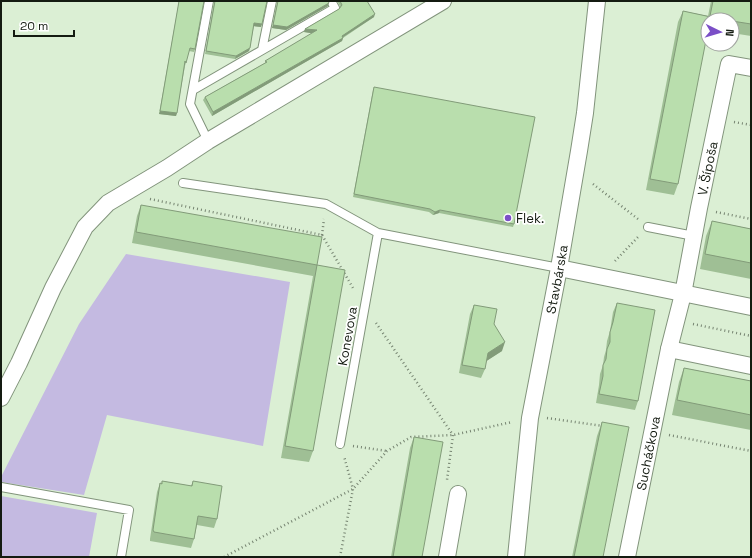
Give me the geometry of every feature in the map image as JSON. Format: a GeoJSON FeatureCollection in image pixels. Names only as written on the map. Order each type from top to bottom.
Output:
{"type":"FeatureCollection","features":[{"type":"Feature","properties":{"kind":"street"},"geometry":{"type":"LineString","coordinates":[[1,398],[19,363],[53,288],[85,227],[108,203],[167,168],[208,141],[443,1]]}},
{"type":"Feature","properties":{"kind":"street","name":"Stavbárska"},"geometry":{"type":"LineString","coordinates":[[516,557],[530,418],[559,268],[585,113],[596,1]]}},
{"type":"Feature","properties":{"kind":"street","name":"V. Šípoša"},"geometry":{"type":"LineString","coordinates":[[683,294],[729,64],[751,68]]}},
{"type":"Feature","properties":{"kind":"street"},"geometry":{"type":"LineString","coordinates":[[559,268],[751,307]]}},
{"type":"Feature","properties":{"kind":"street","name":"Sucháčkova"},"geometry":{"type":"LineString","coordinates":[[628,557],[669,349],[683,294]]}},
{"type":"Feature","properties":{"kind":"street"},"geometry":{"type":"LineString","coordinates":[[669,349],[751,366]]}},
{"type":"Feature","properties":{"kind":"street"},"geometry":{"type":"LineString","coordinates":[[448,557],[458,494]]}},
{"type":"Feature","properties":{"kind":"lane"},"geometry":{"type":"LineString","coordinates":[[208,141],[190,104],[209,1]]}},
{"type":"Feature","properties":{"kind":"lane"},"geometry":{"type":"LineString","coordinates":[[262,50],[272,1]]}},
{"type":"Feature","properties":{"kind":"lane"},"geometry":{"type":"LineString","coordinates":[[193,90],[335,8],[331,1]]}},
{"type":"Feature","properties":{"kind":"lane"},"geometry":{"type":"LineString","coordinates":[[184,183],[326,204],[378,233],[559,268]]}},
{"type":"Feature","properties":{"kind":"lane"},"geometry":{"type":"LineString","coordinates":[[648,227],[694,236]]}},
{"type":"Feature","properties":{"kind":"lane","name":"Konevova"},"geometry":{"type":"LineString","coordinates":[[340,444],[378,233]]}},
{"type":"Feature","properties":{"kind":"lane"},"geometry":{"type":"LineString","coordinates":[[1,487],[128,510],[121,557]]}},
{"type":"Feature","properties":{"kind":"path"},"geometry":{"type":"LineString","coordinates":[[593,184],[648,227],[600,276]]}},
{"type":"Feature","properties":{"kind":"path"},"geometry":{"type":"LineString","coordinates":[[148,198],[322,234],[364,306],[454,435]]}},
{"type":"Feature","properties":{"kind":"path"},"geometry":{"type":"LineString","coordinates":[[699,208],[751,219]]}},
{"type":"Feature","properties":{"kind":"path"},"geometry":{"type":"LineString","coordinates":[[676,321],[751,336]]}},
{"type":"Feature","properties":{"kind":"path"},"geometry":{"type":"LineString","coordinates":[[224,557],[353,489],[387,451],[411,437],[454,435],[530,418],[548,418],[608,427]]}},
{"type":"Feature","properties":{"kind":"path"},"geometry":{"type":"LineString","coordinates":[[652,434],[663,434],[751,451]]}},
{"type":"Feature","properties":{"kind":"path"},"geometry":{"type":"LineString","coordinates":[[340,557],[353,489],[340,444],[387,451]]}},
{"type":"Feature","properties":{"kind":"shaded area"},"geometry":{"type":"Polygon","coordinates":[[[126,254],[290,282],[263,446],[107,415],[84,495],[1,482],[1,477],[79,324],[126,254]]]}},
{"type":"Feature","properties":{"kind":"shaded area"},"geometry":{"type":"Polygon","coordinates":[[[1,496],[97,513],[89,557],[1,557],[1,496]]]}},
{"type":"Feature","properties":{"kind":"building"},"geometry":{"type":"Polygon","coordinates":[[[179,1],[204,1],[195,49],[190,48],[186,63],[185,61],[177,113],[160,111],[179,1]]]}},
{"type":"Feature","properties":{"kind":"building"},"geometry":{"type":"Polygon","coordinates":[[[215,1],[267,1],[262,24],[254,23],[250,48],[236,56],[206,51],[215,1]]]}},
{"type":"Feature","properties":{"kind":"building"},"geometry":{"type":"Polygon","coordinates":[[[278,1],[328,1],[329,3],[287,27],[273,25],[278,1]]]}},
{"type":"Feature","properties":{"kind":"building"},"geometry":{"type":"Polygon","coordinates":[[[340,1],[367,1],[375,14],[342,36],[343,38],[213,112],[205,97],[267,62],[265,61],[317,30],[305,29],[339,9],[342,5],[340,1]]]}},
{"type":"Feature","properties":{"kind":"building"},"geometry":{"type":"Polygon","coordinates":[[[713,1],[751,1],[751,24],[740,22],[740,12],[711,12],[713,1]]]}},
{"type":"Feature","properties":{"kind":"building"},"geometry":{"type":"Polygon","coordinates":[[[683,11],[700,15],[700,52],[704,52],[678,184],[650,179],[683,11]]]}},
{"type":"Feature","properties":{"kind":"building"},"geometry":{"type":"Polygon","coordinates":[[[374,87],[535,117],[514,224],[440,210],[435,212],[430,209],[354,194],[374,87]]]}},
{"type":"Feature","properties":{"kind":"building"},"geometry":{"type":"Polygon","coordinates":[[[141,205],[322,237],[317,265],[136,232],[141,205]]]}},
{"type":"Feature","properties":{"kind":"building"},"geometry":{"type":"Polygon","coordinates":[[[712,221],[751,229],[751,263],[705,254],[712,221]]]}},
{"type":"Feature","properties":{"kind":"building"},"geometry":{"type":"Polygon","coordinates":[[[317,265],[345,270],[313,451],[285,446],[317,265]]]}},
{"type":"Feature","properties":{"kind":"building"},"geometry":{"type":"Polygon","coordinates":[[[617,303],[655,310],[638,401],[599,394],[603,376],[603,365],[610,342],[610,332],[617,303]]]}},
{"type":"Feature","properties":{"kind":"building"},"geometry":{"type":"Polygon","coordinates":[[[474,305],[497,309],[494,324],[505,342],[488,353],[485,369],[462,365],[474,305]]]}},
{"type":"Feature","properties":{"kind":"building"},"geometry":{"type":"Polygon","coordinates":[[[684,368],[751,381],[751,415],[677,400],[684,368]]]}},
{"type":"Feature","properties":{"kind":"building"},"geometry":{"type":"Polygon","coordinates":[[[602,422],[629,427],[603,557],[574,557],[602,422]]]}},
{"type":"Feature","properties":{"kind":"building"},"geometry":{"type":"Polygon","coordinates":[[[414,437],[443,442],[422,557],[393,557],[414,437]]]}},
{"type":"Feature","properties":{"kind":"building"},"geometry":{"type":"Polygon","coordinates":[[[162,481],[192,486],[193,481],[222,486],[217,519],[198,516],[194,539],[154,532],[153,530],[160,483],[162,484],[162,481]]]}},
{"type":"Feature","properties":{"kind":"place","name":"Flek."},"geometry":{"type":"Point","coordinates":[508,218]}}]}
